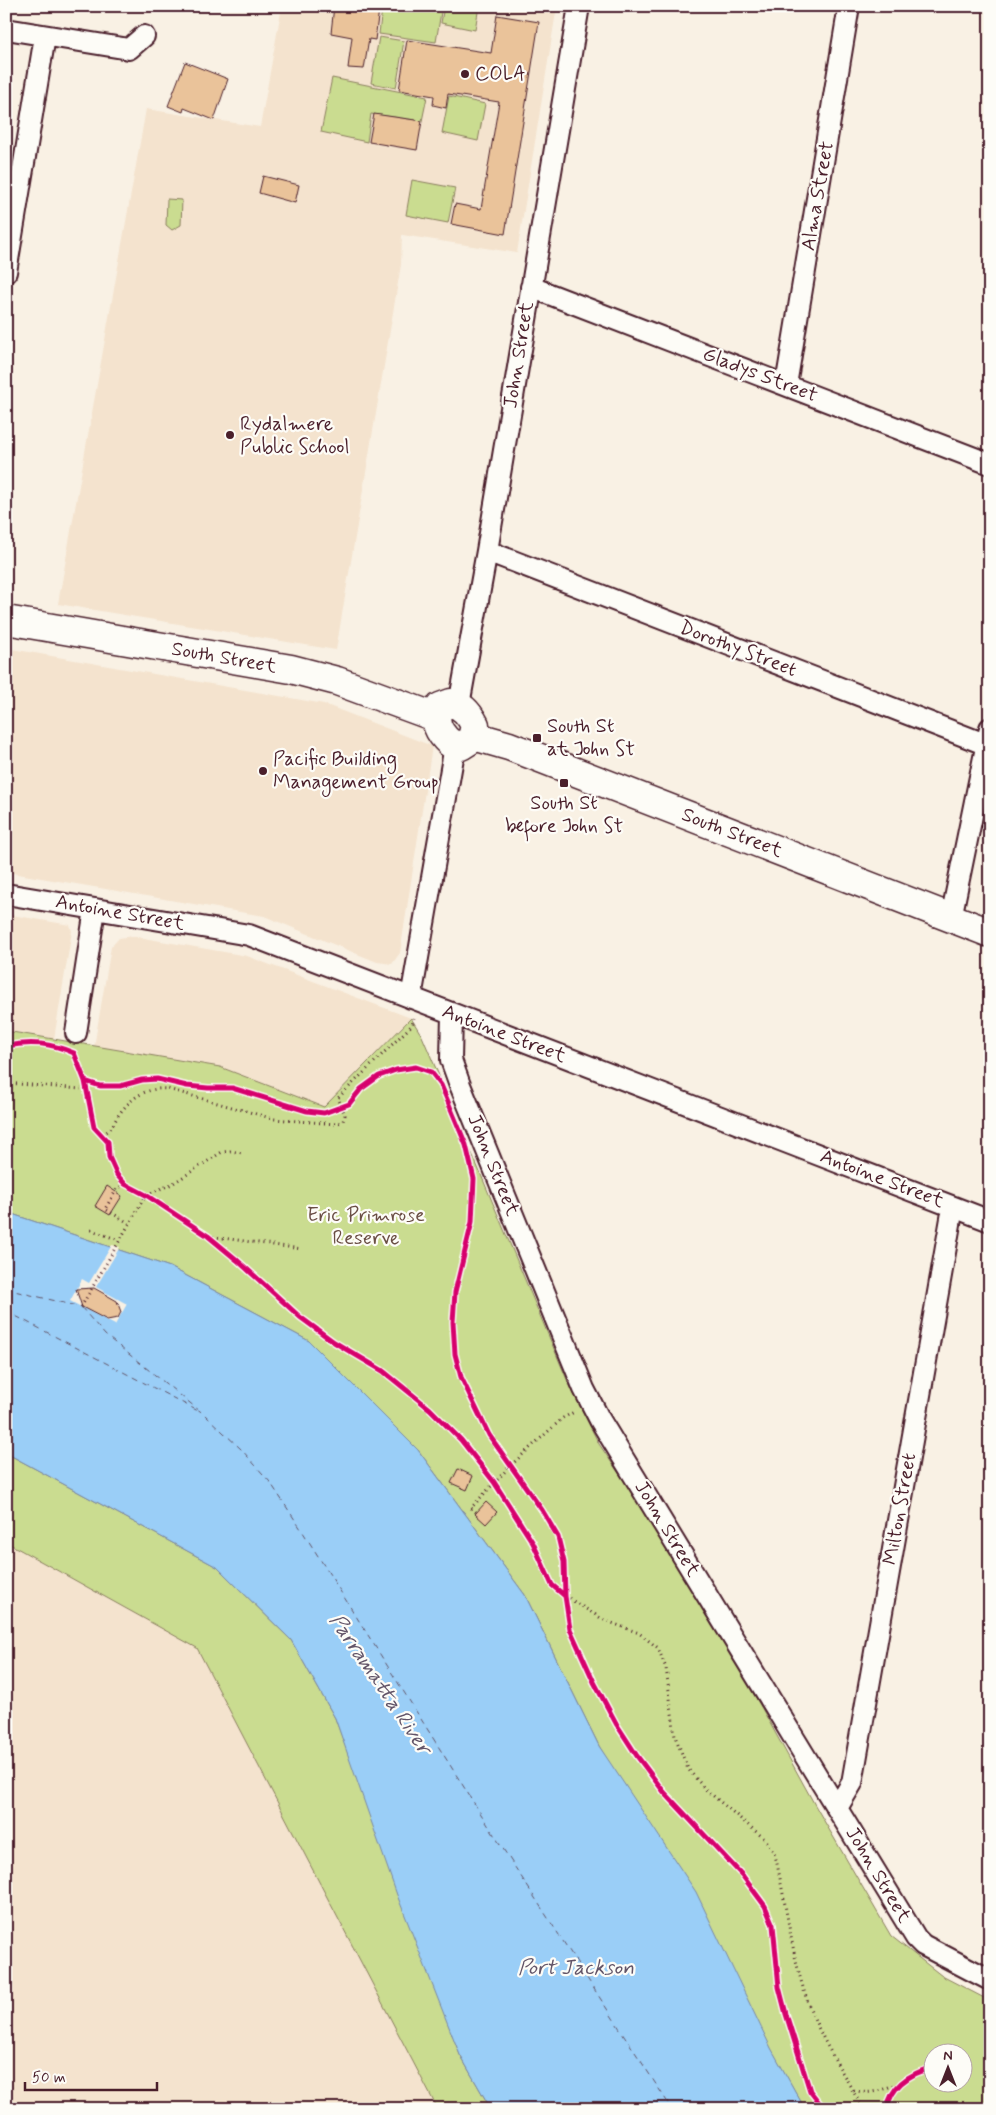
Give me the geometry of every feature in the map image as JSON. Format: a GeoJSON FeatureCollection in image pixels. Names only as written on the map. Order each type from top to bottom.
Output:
{"type":"FeatureCollection","features":[{"type":"Feature","properties":{"kind":"street","name":"John Street"},"geometry":{"type":"LineString","coordinates":[[447,711],[487,551],[530,287],[579,6]]}},
{"type":"Feature","properties":{"kind":"street","name":"Alma Street"},"geometry":{"type":"LineString","coordinates":[[786,385],[849,6]]}},
{"type":"Feature","properties":{"kind":"street"},"geometry":{"type":"LineString","coordinates":[[6,29],[128,49],[144,36]]}},
{"type":"Feature","properties":{"kind":"street"},"geometry":{"type":"LineString","coordinates":[[6,272],[45,36]]}},
{"type":"Feature","properties":{"kind":"street","name":"Gladys Street"},"geometry":{"type":"LineString","coordinates":[[530,287],[990,464]]}},
{"type":"Feature","properties":{"kind":"street","name":"Dorothy Street"},"geometry":{"type":"LineString","coordinates":[[487,551],[989,739]]}},
{"type":"Feature","properties":{"kind":"street","name":"South Street"},"geometry":{"type":"LineString","coordinates":[[6,620],[291,669],[447,711]]}},
{"type":"Feature","properties":{"kind":"street"},"geometry":{"type":"LineString","coordinates":[[412,1007],[465,741],[445,739],[436,722],[447,711]]}},
{"type":"Feature","properties":{"kind":"street"},"geometry":{"type":"LineString","coordinates":[[951,918],[989,739]]}},
{"type":"Feature","properties":{"kind":"street","name":"South Street"},"geometry":{"type":"LineString","coordinates":[[465,741],[518,749],[990,933]]}},
{"type":"Feature","properties":{"kind":"street","name":"Antoine Street"},"geometry":{"type":"LineString","coordinates":[[6,894],[248,935],[412,1007],[452,1014],[990,1221]]}},
{"type":"Feature","properties":{"kind":"street"},"geometry":{"type":"LineString","coordinates":[[76,1033],[94,909]]}},
{"type":"Feature","properties":{"kind":"street","name":"John Street"},"geometry":{"type":"LineString","coordinates":[[452,1014],[452,1060],[460,1085],[592,1404],[611,1439],[916,1938],[923,1945],[990,1980]]}},
{"type":"Feature","properties":{"kind":"street","name":"Milton Street"},"geometry":{"type":"LineString","coordinates":[[838,1808],[852,1783],[953,1206]]}},
{"type":"Feature","properties":{"kind":"path"},"geometry":{"type":"LineString","coordinates":[[102,1134],[108,1132],[120,1113],[135,1099],[148,1090],[156,1088],[168,1089],[274,1120],[336,1124],[343,1121],[345,1115],[338,1098],[412,1025],[412,1007]]}},
{"type":"Feature","properties":{"kind":"path"},"geometry":{"type":"LineString","coordinates":[[6,1083],[84,1089],[85,1081]]}},
{"type":"Feature","properties":{"kind":"path"},"geometry":{"type":"LineString","coordinates":[[334,1110],[348,1104]]}},
{"type":"Feature","properties":{"kind":"path"},"geometry":{"type":"LineString","coordinates":[[81,1306],[146,1195],[172,1184],[222,1152],[243,1153]]}},
{"type":"Feature","properties":{"kind":"path"},"geometry":{"type":"LineString","coordinates":[[129,1223],[105,1209],[123,1182],[132,1188]]}},
{"type":"Feature","properties":{"kind":"path"},"geometry":{"type":"LineString","coordinates":[[139,1191],[153,1200]]}},
{"type":"Feature","properties":{"kind":"path"},"geometry":{"type":"LineString","coordinates":[[91,1230],[118,1242]]}},
{"type":"Feature","properties":{"kind":"path"},"geometry":{"type":"LineString","coordinates":[[201,1232],[215,1242]]}},
{"type":"Feature","properties":{"kind":"path"},"geometry":{"type":"LineString","coordinates":[[208,1236],[302,1249]]}},
{"type":"Feature","properties":{"kind":"path"},"geometry":{"type":"LineString","coordinates":[[476,1512],[471,1508],[510,1466],[563,1418],[592,1404]]}},
{"type":"Feature","properties":{"kind":"path"},"geometry":{"type":"LineString","coordinates":[[505,1458],[516,1473]]}},
{"type":"Feature","properties":{"kind":"path"},"geometry":{"type":"LineString","coordinates":[[489,1476],[499,1490]]}},
{"type":"Feature","properties":{"kind":"path"},"geometry":{"type":"LineString","coordinates":[[564,1589],[565,1602]]}},
{"type":"Feature","properties":{"kind":"path"},"geometry":{"type":"LineString","coordinates":[[557,1590],[604,1620],[639,1633],[658,1648],[666,1668],[675,1736],[688,1769],[706,1789],[766,1840],[775,1855],[797,1963],[807,1998],[838,2064],[863,2109]]}},
{"type":"Feature","properties":{"kind":"path"},"geometry":{"type":"LineString","coordinates":[[853,2090],[872,2093],[910,2078]]}},
{"type":"Feature","properties":{"kind":"path"},"geometry":{"type":"LineString","coordinates":[[892,2092],[900,2082]]}},
{"type":"Feature","properties":{"kind":"shaded area","name":"Rydalmere Public School"},"geometry":{"type":"Polygon","coordinates":[[[282,6],[557,6],[517,253],[402,235],[401,265],[336,650],[58,604],[146,109],[260,127],[282,6]]]}},
{"type":"Feature","properties":{"kind":"shaded area"},"geometry":{"type":"Polygon","coordinates":[[[6,648],[324,704],[432,746],[400,953],[392,964],[377,962],[264,916],[6,872],[6,648]]]}},
{"type":"Feature","properties":{"kind":"shaded area"},"geometry":{"type":"Polygon","coordinates":[[[6,914],[70,925],[72,931],[54,1039],[6,1031],[6,914]]]}},
{"type":"Feature","properties":{"kind":"shaded area"},"geometry":{"type":"Polygon","coordinates":[[[132,936],[247,956],[411,1018],[324,1107],[220,1067],[94,1047],[111,947],[119,938],[132,936]]]}},
{"type":"Feature","properties":{"kind":"shaded area"},"geometry":{"type":"Polygon","coordinates":[[[6,1542],[197,1648],[439,2109],[6,2109],[6,1542]]]}},
{"type":"Feature","properties":{"kind":"green space"},"geometry":{"type":"Polygon","coordinates":[[[375,6],[442,6],[436,42],[379,34],[382,8],[375,6]]]}},
{"type":"Feature","properties":{"kind":"green space"},"geometry":{"type":"Polygon","coordinates":[[[444,6],[479,6],[475,30],[441,23],[444,6]]]}},
{"type":"Feature","properties":{"kind":"green space"},"geometry":{"type":"Polygon","coordinates":[[[379,37],[404,41],[396,88],[371,83],[379,37]]]}},
{"type":"Feature","properties":{"kind":"green space"},"geometry":{"type":"Polygon","coordinates":[[[332,78],[427,97],[422,121],[371,114],[367,142],[321,132],[332,78]]]}},
{"type":"Feature","properties":{"kind":"green space"},"geometry":{"type":"Polygon","coordinates":[[[449,96],[485,104],[478,141],[442,133],[449,96]]]}},
{"type":"Feature","properties":{"kind":"green space"},"geometry":{"type":"Polygon","coordinates":[[[412,180],[455,188],[448,223],[406,215],[412,180]]]}},
{"type":"Feature","properties":{"kind":"green space"},"geometry":{"type":"Polygon","coordinates":[[[167,199],[182,200],[181,225],[172,230],[166,225],[167,199]]]}},
{"type":"Feature","properties":{"kind":"green space","name":"Eric Primrose Reserve"},"geometry":{"type":"Polygon","coordinates":[[[411,1018],[422,1036],[568,1382],[599,1444],[692,1581],[816,1807],[891,1936],[942,1976],[990,2001],[990,2109],[805,2109],[599,1746],[525,1595],[418,1450],[309,1341],[170,1267],[6,1212],[6,1031],[220,1067],[324,1107],[411,1018]]]}},
{"type":"Feature","properties":{"kind":"green space"},"geometry":{"type":"Polygon","coordinates":[[[6,1453],[217,1567],[291,1640],[335,1718],[460,2055],[491,2109],[439,2109],[434,2102],[197,1648],[6,1542],[6,1453]]]}},
{"type":"Feature","properties":{"kind":"water","name":"Port Jackson"},"geometry":{"type":"Polygon","coordinates":[[[6,1212],[170,1267],[309,1341],[418,1450],[525,1595],[599,1746],[696,1892],[771,2048],[805,2109],[491,2109],[460,2055],[397,1895],[335,1718],[291,1640],[217,1567],[6,1453],[6,1212]]]}},
{"type":"Feature","properties":{"kind":"pier"},"geometry":{"type":"Polygon","coordinates":[[[112,1245],[120,1247],[96,1287],[127,1304],[115,1325],[70,1301],[82,1279],[89,1283],[112,1245]]]}},
{"type":"Feature","properties":{"kind":"building"},"geometry":{"type":"Polygon","coordinates":[[[334,6],[359,6],[379,9],[375,40],[369,39],[364,69],[348,68],[352,37],[331,33],[334,6]]]}},
{"type":"Feature","properties":{"kind":"building"},"geometry":{"type":"Polygon","coordinates":[[[497,15],[539,22],[505,234],[451,224],[455,204],[481,209],[499,102],[448,94],[446,108],[433,105],[434,96],[399,90],[407,40],[491,53],[497,15]]]}},
{"type":"Feature","properties":{"kind":"building"},"geometry":{"type":"Polygon","coordinates":[[[185,62],[228,79],[214,120],[184,108],[183,112],[168,106],[185,62]]]}},
{"type":"Feature","properties":{"kind":"building"},"geometry":{"type":"Polygon","coordinates":[[[374,114],[422,121],[417,150],[369,142],[374,114]]]}},
{"type":"Feature","properties":{"kind":"building"},"geometry":{"type":"Polygon","coordinates":[[[263,176],[299,185],[295,203],[259,193],[263,176]]]}},
{"type":"Feature","properties":{"kind":"building"},"geometry":{"type":"Polygon","coordinates":[[[107,1186],[122,1196],[110,1215],[95,1206],[107,1186]]]}},
{"type":"Feature","properties":{"kind":"building"},"geometry":{"type":"Polygon","coordinates":[[[94,1288],[117,1301],[121,1312],[118,1318],[107,1320],[82,1307],[76,1289],[94,1288]]]}},
{"type":"Feature","properties":{"kind":"building"},"geometry":{"type":"Polygon","coordinates":[[[458,1469],[473,1476],[467,1490],[451,1483],[458,1469]]]}},
{"type":"Feature","properties":{"kind":"building"},"geometry":{"type":"Polygon","coordinates":[[[486,1502],[497,1512],[486,1524],[475,1514],[486,1502]]]}},
{"type":"Feature","properties":{"kind":"ferry route"},"geometry":{"type":"LineString","coordinates":[[6,1289],[81,1307],[105,1335],[205,1415],[241,1449],[270,1482],[498,1841],[672,2109]]}},
{"type":"Feature","properties":{"kind":"ferry route"},"geometry":{"type":"LineString","coordinates":[[6,1311],[200,1412]]}},
{"type":"Feature","properties":{"kind":"cycle path"},"geometry":{"type":"LineString","coordinates":[[6,1046],[41,1044],[74,1053],[85,1081],[94,1127],[108,1142],[109,1157],[117,1175],[125,1184],[146,1195],[208,1236],[300,1317],[334,1342],[383,1371],[430,1409],[461,1440],[494,1482],[533,1543],[552,1585],[565,1596]]}},
{"type":"Feature","properties":{"kind":"cycle path"},"geometry":{"type":"LineString","coordinates":[[85,1081],[100,1086],[120,1086],[142,1080],[157,1079],[187,1086],[232,1088],[307,1111],[324,1113],[349,1104],[361,1089],[379,1076],[396,1070],[416,1067],[431,1072],[441,1085],[466,1145],[474,1179],[472,1222],[455,1292],[453,1322],[455,1354],[461,1377],[489,1435],[542,1510],[558,1537],[564,1562],[565,1596],[570,1629],[594,1682],[617,1725],[664,1792],[742,1875],[765,1906],[773,1925],[779,1987],[786,2014],[810,2091],[824,2109]]}},
{"type":"Feature","properties":{"kind":"cycle path"},"geometry":{"type":"LineString","coordinates":[[887,2109],[893,2093],[903,2081],[924,2071]]}},
{"type":"Feature","properties":{"kind":"place","name":"COLA"},"geometry":{"type":"Point","coordinates":[465,74]}},
{"type":"Feature","properties":{"kind":"place","name":"Rydalmere Public School"},"geometry":{"type":"Point","coordinates":[230,435]}},
{"type":"Feature","properties":{"kind":"place","name":"South St at John St"},"geometry":{"type":"Point","coordinates":[537,738]}},
{"type":"Feature","properties":{"kind":"place","name":"Pacific Building Management Group"},"geometry":{"type":"Point","coordinates":[263,771]}},
{"type":"Feature","properties":{"kind":"place","name":"South St before John St"},"geometry":{"type":"Point","coordinates":[564,783]}},
{"type":"Feature","properties":{"kind":"water label","name":"Parramatta River"},"geometry":{"type":"Point","coordinates":[380,1684]}}]}
